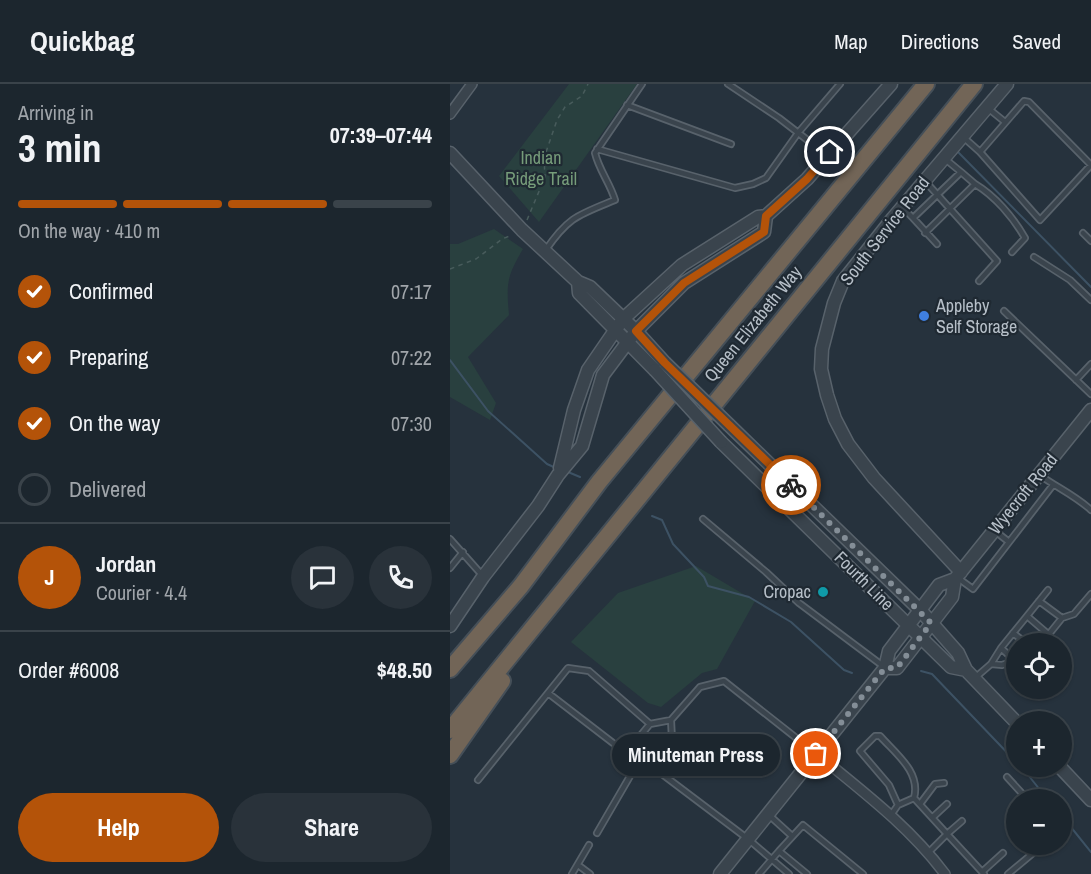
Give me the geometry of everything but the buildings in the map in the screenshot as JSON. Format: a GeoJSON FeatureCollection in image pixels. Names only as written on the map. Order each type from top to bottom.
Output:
{"type":"FeatureCollection","features":[{"type":"Feature","properties":{"kind":"highway","name":"Queen Elizabeth Way"},"geometry":{"type":"LineString","coordinates":[[450,668],[521,586],[599,482],[926,84]]}},
{"type":"Feature","properties":{"kind":"highway","name":"Queen Elizabeth Way"},"geometry":{"type":"LineString","coordinates":[[450,730],[974,84]]}},
{"type":"Feature","properties":{"kind":"highway"},"geometry":{"type":"LineString","coordinates":[[450,755],[521,655],[536,624]]}},
{"type":"Feature","properties":{"kind":"street"},"geometry":{"type":"LineString","coordinates":[[450,114],[472,84]]}},
{"type":"Feature","properties":{"kind":"street"},"geometry":{"type":"LineString","coordinates":[[558,475],[574,410],[588,370],[623,319],[682,265],[758,217],[766,216],[807,179],[891,84]]}},
{"type":"Feature","properties":{"kind":"street","name":"South Service Road"},"geometry":{"type":"LineString","coordinates":[[957,576],[848,444],[835,419],[821,369],[822,349],[827,326],[843,281],[1007,84]]}},
{"type":"Feature","properties":{"kind":"street"},"geometry":{"type":"LineString","coordinates":[[450,153],[522,230],[578,282]]}},
{"type":"Feature","properties":{"kind":"street"},"geometry":{"type":"LineString","coordinates":[[450,626],[483,577],[582,446],[603,375],[627,342],[684,283],[764,232],[766,216]]}},
{"type":"Feature","properties":{"kind":"street","name":"Fourth Line"},"geometry":{"type":"LineString","coordinates":[[970,674],[951,667],[721,442],[660,367],[636,331],[590,287],[578,282],[579,293],[627,342],[660,367],[729,425],[921,611],[958,653],[970,674],[1006,712]]}},
{"type":"Feature","properties":{"kind":"street","name":"Wyecroft Road"},"geometry":{"type":"LineString","coordinates":[[957,576],[952,597],[897,668],[885,668],[889,651],[939,585],[957,576],[1091,410]]}},
{"type":"Feature","properties":{"kind":"street"},"geometry":{"type":"LineString","coordinates":[[720,874],[885,668]]}},
{"type":"Feature","properties":{"kind":"street"},"geometry":{"type":"LineString","coordinates":[[816,754],[891,815],[929,852],[945,874]]}},
{"type":"Feature","properties":{"kind":"street"},"geometry":{"type":"LineString","coordinates":[[1069,777],[1091,800]]}},
{"type":"Feature","properties":{"kind":"lane"},"geometry":{"type":"LineString","coordinates":[[545,251],[565,224],[582,213],[615,200],[612,187],[597,164],[595,153],[642,84]]}},
{"type":"Feature","properties":{"kind":"lane"},"geometry":{"type":"LineString","coordinates":[[728,84],[819,149],[830,152]]}},
{"type":"Feature","properties":{"kind":"lane"},"geometry":{"type":"LineString","coordinates":[[597,149],[735,188],[753,184],[765,177],[798,133],[840,84]]}},
{"type":"Feature","properties":{"kind":"lane"},"geometry":{"type":"LineString","coordinates":[[962,136],[980,152],[1040,220],[1091,165],[1029,102],[1024,101],[980,152]]}},
{"type":"Feature","properties":{"kind":"lane"},"geometry":{"type":"LineString","coordinates":[[627,105],[731,144]]}},
{"type":"Feature","properties":{"kind":"lane"},"geometry":{"type":"LineString","coordinates":[[987,107],[1005,122]]}},
{"type":"Feature","properties":{"kind":"lane"},"geometry":{"type":"LineString","coordinates":[[944,158],[985,190],[1016,222],[1025,238],[1012,252]]}},
{"type":"Feature","properties":{"kind":"lane"},"geometry":{"type":"LineString","coordinates":[[913,218],[961,172]]}},
{"type":"Feature","properties":{"kind":"lane"},"geometry":{"type":"LineString","coordinates":[[925,181],[997,261],[979,281]]}},
{"type":"Feature","properties":{"kind":"lane"},"geometry":{"type":"LineString","coordinates":[[925,233],[975,184]]}},
{"type":"Feature","properties":{"kind":"lane"},"geometry":{"type":"LineString","coordinates":[[903,207],[937,244]]}},
{"type":"Feature","properties":{"kind":"lane"},"geometry":{"type":"LineString","coordinates":[[1083,233],[1091,241]]}},
{"type":"Feature","properties":{"kind":"lane"},"geometry":{"type":"LineString","coordinates":[[1034,257],[1070,280],[1091,300]]}},
{"type":"Feature","properties":{"kind":"lane"},"geometry":{"type":"LineString","coordinates":[[1004,311],[1091,394]]}},
{"type":"Feature","properties":{"kind":"lane"},"geometry":{"type":"LineString","coordinates":[[1076,380],[1091,364]]}},
{"type":"Feature","properties":{"kind":"lane"},"geometry":{"type":"LineString","coordinates":[[1039,474],[1053,485],[1068,491],[1091,510]]}},
{"type":"Feature","properties":{"kind":"lane"},"geometry":{"type":"LineString","coordinates":[[957,576],[973,589],[1053,485]]}},
{"type":"Feature","properties":{"kind":"lane"},"geometry":{"type":"LineString","coordinates":[[703,519],[799,603],[885,668]]}},
{"type":"Feature","properties":{"kind":"lane"},"geometry":{"type":"LineString","coordinates":[[994,531],[1010,542]]}},
{"type":"Feature","properties":{"kind":"lane"},"geometry":{"type":"LineString","coordinates":[[450,539],[483,577]]}},
{"type":"Feature","properties":{"kind":"lane"},"geometry":{"type":"LineString","coordinates":[[450,568],[463,552]]}},
{"type":"Feature","properties":{"kind":"lane"},"geometry":{"type":"LineString","coordinates":[[1013,633],[1048,590]]}},
{"type":"Feature","properties":{"kind":"lane"},"geometry":{"type":"LineString","coordinates":[[1049,633],[1062,618],[1074,614],[1091,594]]}},
{"type":"Feature","properties":{"kind":"lane"},"geometry":{"type":"LineString","coordinates":[[1039,601],[1062,618]]}},
{"type":"Feature","properties":{"kind":"lane"},"geometry":{"type":"LineString","coordinates":[[1027,616],[1047,633]]}},
{"type":"Feature","properties":{"kind":"lane"},"geometry":{"type":"LineString","coordinates":[[991,664],[1006,642]]}},
{"type":"Feature","properties":{"kind":"lane"},"geometry":{"type":"LineString","coordinates":[[1001,648],[1006,652]]}},
{"type":"Feature","properties":{"kind":"lane"},"geometry":{"type":"LineString","coordinates":[[970,674],[991,664],[1006,664]]}},
{"type":"Feature","properties":{"kind":"lane"},"geometry":{"type":"LineString","coordinates":[[478,780],[568,668],[589,671],[650,724]]}},
{"type":"Feature","properties":{"kind":"lane"},"geometry":{"type":"LineString","coordinates":[[626,753],[650,724],[671,720],[700,687],[724,681],[816,754]]}},
{"type":"Feature","properties":{"kind":"lane"},"geometry":{"type":"LineString","coordinates":[[548,693],[626,753],[633,771]]}},
{"type":"Feature","properties":{"kind":"lane"},"geometry":{"type":"LineString","coordinates":[[654,768],[672,740],[671,720]]}},
{"type":"Feature","properties":{"kind":"lane"},"geometry":{"type":"LineString","coordinates":[[898,805],[889,785],[860,751],[875,736],[880,736],[912,771],[915,781],[914,798],[983,873],[1003,853]]}},
{"type":"Feature","properties":{"kind":"lane"},"geometry":{"type":"LineString","coordinates":[[633,771],[654,768],[748,839],[789,874]]}},
{"type":"Feature","properties":{"kind":"lane"},"geometry":{"type":"LineString","coordinates":[[597,833],[633,771]]}},
{"type":"Feature","properties":{"kind":"lane"},"geometry":{"type":"LineString","coordinates":[[1007,777],[1018,789]]}},
{"type":"Feature","properties":{"kind":"lane"},"geometry":{"type":"LineString","coordinates":[[920,804],[935,784],[944,783]]}},
{"type":"Feature","properties":{"kind":"lane"},"geometry":{"type":"LineString","coordinates":[[891,815],[898,805],[914,798]]}},
{"type":"Feature","properties":{"kind":"lane"},"geometry":{"type":"LineString","coordinates":[[933,817],[947,804]]}},
{"type":"Feature","properties":{"kind":"lane"},"geometry":{"type":"LineString","coordinates":[[768,814],[792,836]]}},
{"type":"Feature","properties":{"kind":"lane"},"geometry":{"type":"LineString","coordinates":[[929,852],[962,821]]}},
{"type":"Feature","properties":{"kind":"lane"},"geometry":{"type":"LineString","coordinates":[[759,874],[803,825],[863,874]]}},
{"type":"Feature","properties":{"kind":"lane"},"geometry":{"type":"LineString","coordinates":[[572,874],[589,845]]}},
{"type":"Feature","properties":{"kind":"lane"},"geometry":{"type":"LineString","coordinates":[[779,851],[807,874]]}},
{"type":"Feature","properties":{"kind":"lane"},"geometry":{"type":"LineString","coordinates":[[1008,874],[1031,855]]}},
{"type":"Feature","properties":{"kind":"lane"},"geometry":{"type":"LineString","coordinates":[[578,865],[590,874]]}},
{"type":"Feature","properties":{"kind":"path"},"geometry":{"type":"LineString","coordinates":[[450,269],[476,259],[502,239],[522,230],[545,177],[544,158],[557,120],[565,107],[582,96],[588,84]]}},
{"type":"Feature","properties":{"kind":"green space","name":"Indian Ridge Trail"},"geometry":{"type":"Polygon","coordinates":[[[569,84],[637,84],[539,222],[499,176],[569,84]]]}},
{"type":"Feature","properties":{"kind":"green space"},"geometry":{"type":"Polygon","coordinates":[[[494,229],[523,249],[509,280],[509,315],[468,357],[496,403],[490,420],[450,397],[450,244],[458,244],[494,229]]]}},
{"type":"Feature","properties":{"kind":"green space"},"geometry":{"type":"Polygon","coordinates":[[[696,566],[755,601],[717,669],[702,673],[661,707],[648,703],[571,642],[618,593],[696,566]]]}},
{"type":"Feature","properties":{"kind":"waterway"},"geometry":{"type":"LineString","coordinates":[[957,151],[1091,287]]}},
{"type":"Feature","properties":{"kind":"waterway"},"geometry":{"type":"LineString","coordinates":[[450,360],[488,411],[547,464],[556,468]]}},
{"type":"Feature","properties":{"kind":"waterway"},"geometry":{"type":"LineString","coordinates":[[568,472],[580,477]]}},
{"type":"Feature","properties":{"kind":"waterway"},"geometry":{"type":"LineString","coordinates":[[652,516],[662,520],[673,544],[704,577],[708,586],[749,597],[791,622],[844,670],[852,673]]}},
{"type":"Feature","properties":{"kind":"waterway"},"geometry":{"type":"LineString","coordinates":[[921,671],[932,674],[1006,751]]}},
{"type":"Feature","properties":{"kind":"waterway"},"geometry":{"type":"LineString","coordinates":[[1030,777],[1039,789]]}},
{"type":"Feature","properties":{"kind":"waterway"},"geometry":{"type":"LineString","coordinates":[[1072,828],[1091,852]]}},
{"type":"Feature","properties":{"kind":"way so far"},"geometry":{"type":"LineString","coordinates":[[791,485],[931,623],[897,668],[885,668],[816,754]]}},
{"type":"Feature","properties":{"kind":"place","name":"Appleby Self Storage"},"geometry":{"type":"Point","coordinates":[924,316]}},
{"type":"Feature","properties":{"kind":"place","name":"Cropac"},"geometry":{"type":"Point","coordinates":[823,592]}},
{"type":"Feature","properties":{"kind":"place","name":"Minuteman Press"},"geometry":{"type":"Point","coordinates":[816,754]}},
{"type":"Feature","properties":{"kind":"route"},"geometry":{"type":"LineString","coordinates":[[791,485],[665,363],[636,331],[684,283],[764,232],[766,216],[796,190],[830,152]]}}]}
